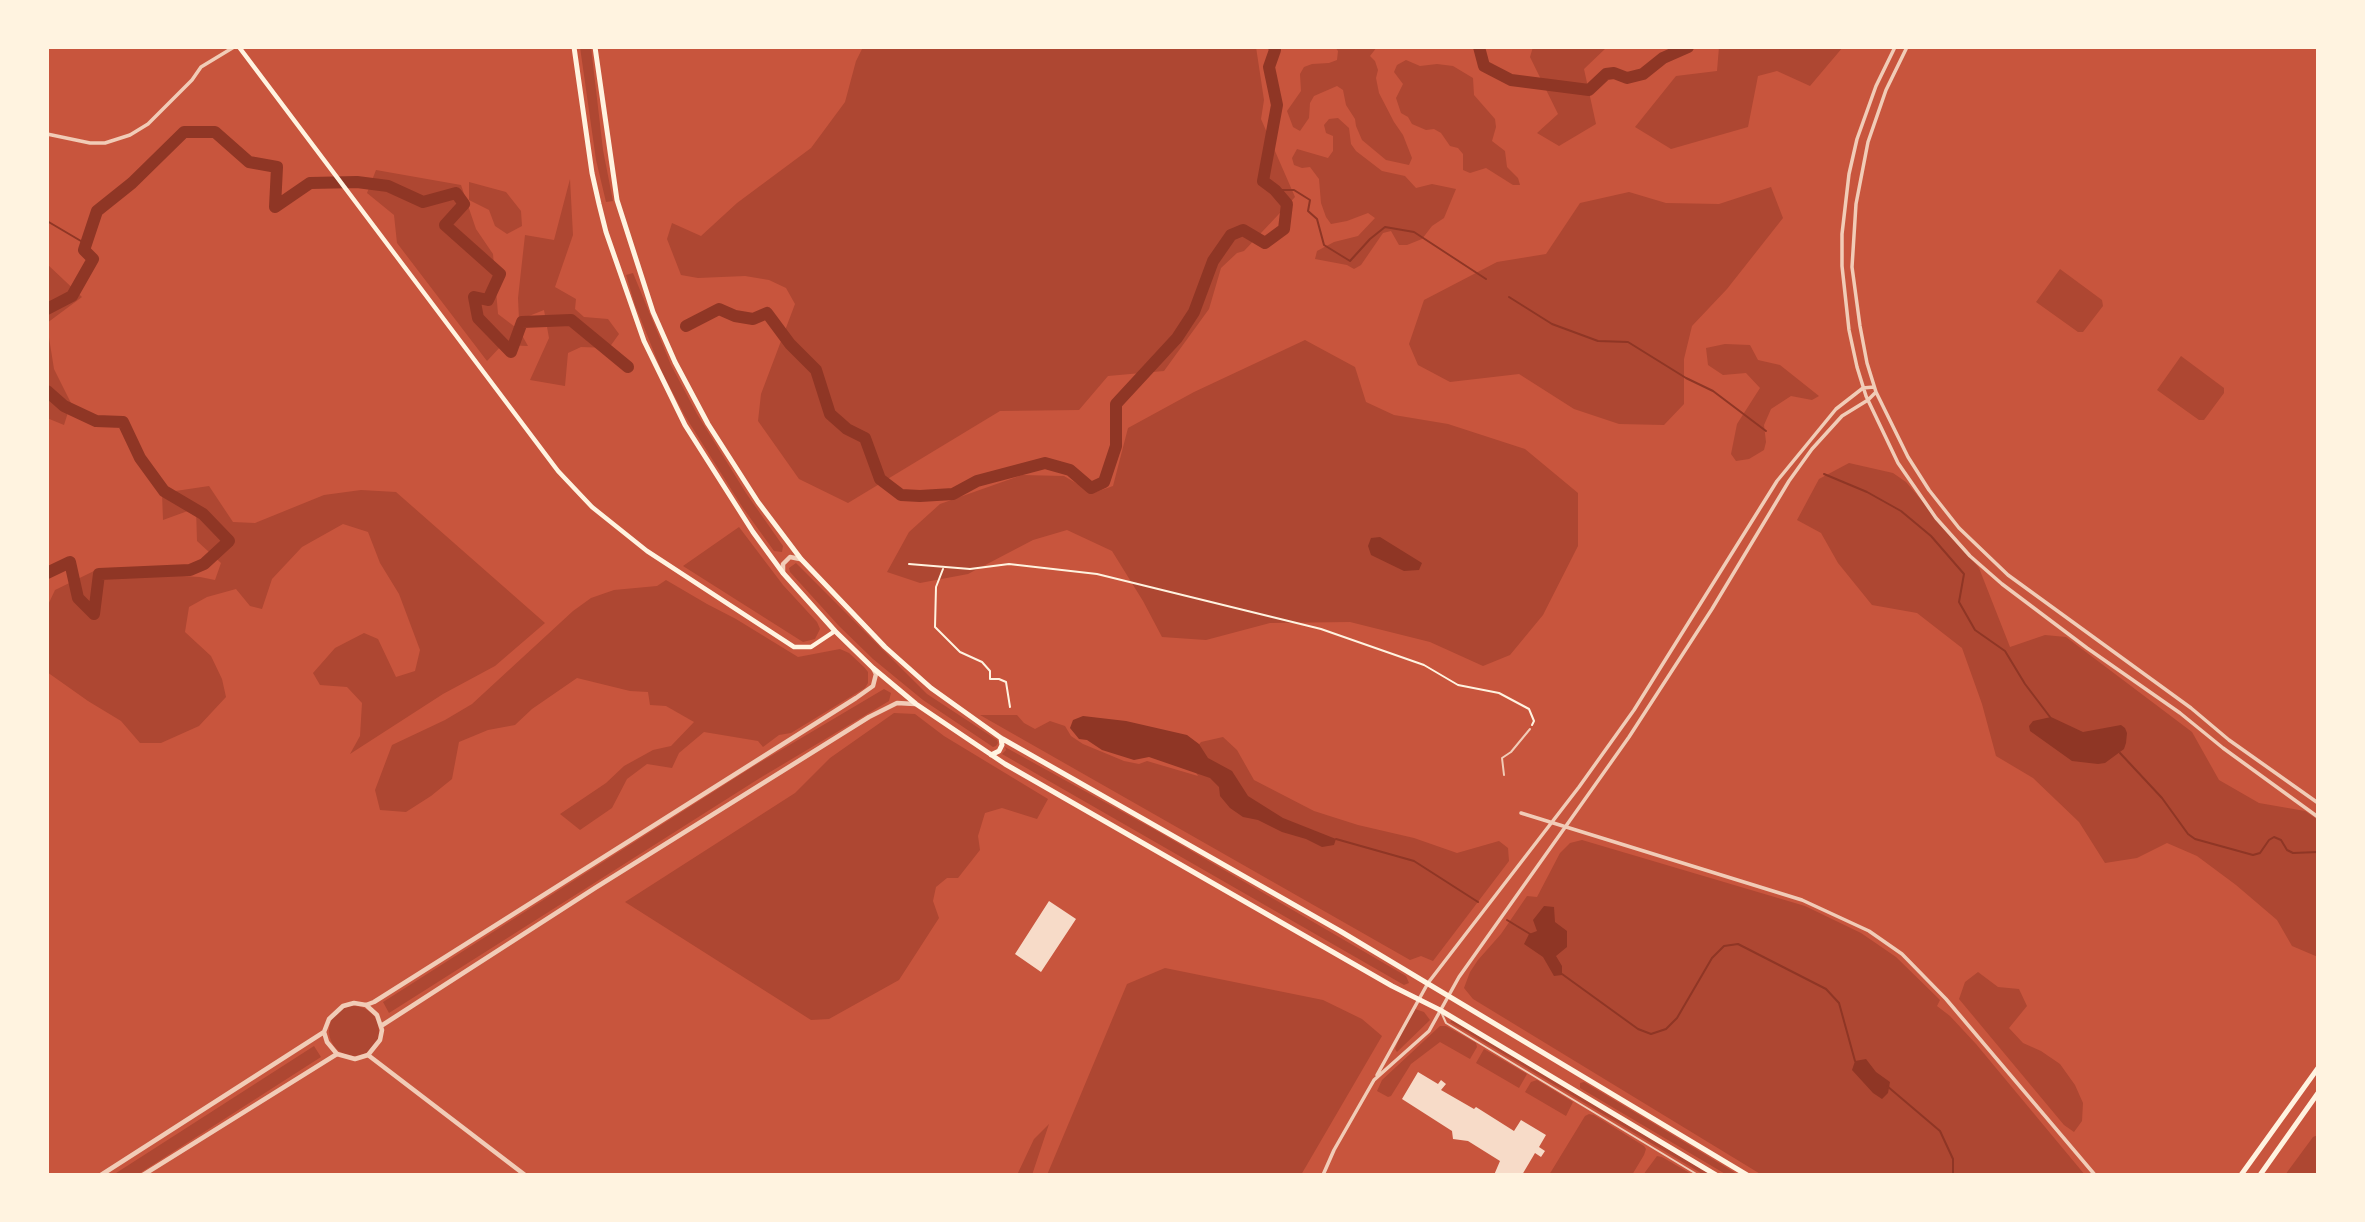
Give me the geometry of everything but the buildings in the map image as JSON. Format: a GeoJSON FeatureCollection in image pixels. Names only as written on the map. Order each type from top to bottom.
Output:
{"type":"FeatureCollection","features":[{"type":"Feature","properties":{"kind":"main road"},"geometry":{"type":"LineString","coordinates":[[236,47],[558,471],[592,507],[647,551],[794,648],[811,647],[835,631]]}},
{"type":"Feature","properties":{"kind":"main road"},"geometry":{"type":"LineString","coordinates":[[574,47],[599,204],[644,341],[662,382],[691,434],[753,532],[783,573],[835,631],[916,704],[991,755],[1382,980],[1440,1010],[1716,1175]]}},
{"type":"Feature","properties":{"kind":"main road"},"geometry":{"type":"LineString","coordinates":[[595,47],[617,200],[653,312],[675,362],[708,424],[758,502],[801,559],[885,647],[970,718],[1001,737],[1428,983],[1747,1175]]}},
{"type":"Feature","properties":{"kind":"main road"},"geometry":{"type":"LineString","coordinates":[[991,755],[999,751],[1002,745],[1001,737]]}},
{"type":"Feature","properties":{"kind":"main road"},"geometry":{"type":"LineString","coordinates":[[2241,1175],[2318,1068]]}},
{"type":"Feature","properties":{"kind":"main road"},"geometry":{"type":"LineString","coordinates":[[2260,1175],[2318,1093]]}},
{"type":"Feature","properties":{"kind":"street"},"geometry":{"type":"LineString","coordinates":[[47,134],[90,143],[105,143],[130,135],[158,115],[201,67],[236,47]]}},
{"type":"Feature","properties":{"kind":"street"},"geometry":{"type":"LineString","coordinates":[[1895,47],[1872,95],[1857,139],[1849,174],[1842,234],[1842,266],[1852,342],[1863,388],[1898,463],[1920,497],[1952,536],[1991,575],[2318,817]]}},
{"type":"Feature","properties":{"kind":"street"},"geometry":{"type":"LineString","coordinates":[[1908,47],[1886,90],[1868,142],[1860,176],[1853,236],[1858,314],[1875,389],[1908,457],[1959,528],[1991,560],[2192,708],[2229,740],[2318,803]]}},
{"type":"Feature","properties":{"kind":"street"},"geometry":{"type":"LineString","coordinates":[[1323,1175],[1334,1150],[1428,983],[1579,787],[1634,710],[1783,473],[1836,409],[1863,388],[1875,389]]}},
{"type":"Feature","properties":{"kind":"street"},"geometry":{"type":"LineString","coordinates":[[1374,1080],[1429,1031],[1448,995],[1497,921],[1629,737],[1677,664],[1788,481],[1842,416],[1868,400],[1875,389]]}},
{"type":"Feature","properties":{"kind":"street"},"geometry":{"type":"LineString","coordinates":[[783,573],[783,564],[790,557],[801,559]]}},
{"type":"Feature","properties":{"kind":"street"},"geometry":{"type":"LineString","coordinates":[[366,1005],[869,690],[875,681],[873,668]]}},
{"type":"Feature","properties":{"kind":"street"},"geometry":{"type":"LineString","coordinates":[[381,1026],[869,716],[897,703],[916,704]]}},
{"type":"Feature","properties":{"kind":"street"},"geometry":{"type":"LineString","coordinates":[[1521,813],[1801,900],[1869,931],[1902,954],[1946,999],[2095,1175]]}},
{"type":"Feature","properties":{"kind":"street"},"geometry":{"type":"LineString","coordinates":[[101,1175],[324,1032],[332,1014],[343,1006],[354,1003],[366,1005],[377,1015],[381,1026],[380,1040],[368,1055],[355,1059],[337,1054],[327,1042],[324,1032]]}},
{"type":"Feature","properties":{"kind":"street"},"geometry":{"type":"LineString","coordinates":[[143,1175],[337,1054]]}},
{"type":"Feature","properties":{"kind":"street"},"geometry":{"type":"LineString","coordinates":[[368,1055],[526,1175]]}},
{"type":"Feature","properties":{"kind":"lane"},"geometry":{"type":"LineString","coordinates":[[1504,775],[1502,758],[1511,752],[1530,729]]}},
{"type":"Feature","properties":{"kind":"lane"},"geometry":{"type":"LineString","coordinates":[[1440,1010],[1446,1023],[1698,1175]]}},
{"type":"Feature","properties":{"kind":"path"},"geometry":{"type":"LineString","coordinates":[[909,564],[970,569],[1009,564],[1097,575],[1321,629],[1424,665],[1458,685],[1499,693],[1529,709],[1534,721],[1530,729]]}},
{"type":"Feature","properties":{"kind":"path"},"geometry":{"type":"LineString","coordinates":[[943,567],[936,587],[935,627],[960,652],[982,662],[990,671],[990,679],[1006,682],[1010,707]]}},
{"type":"Feature","properties":{"kind":"shaded area"},"geometry":{"type":"Polygon","coordinates":[[[580,47],[591,47],[603,150],[613,201],[606,202],[596,160],[580,47]]]}},
{"type":"Feature","properties":{"kind":"shaded area"},"geometry":{"type":"Polygon","coordinates":[[[863,47],[1256,47],[1264,100],[1261,119],[1295,197],[1244,251],[1237,253],[1221,268],[1209,309],[1164,371],[1108,376],[1079,410],[1000,411],[848,503],[799,479],[758,421],[761,394],[795,304],[786,288],[769,280],[745,276],[698,278],[681,275],[667,239],[672,223],[701,236],[737,203],[811,148],[845,102],[856,61],[863,47]]]}},
{"type":"Feature","properties":{"kind":"shaded area"},"geometry":{"type":"Polygon","coordinates":[[[1335,47],[1377,47],[1370,56],[1378,70],[1376,78],[1379,93],[1403,135],[1412,158],[1409,165],[1386,160],[1362,140],[1355,119],[1346,105],[1343,90],[1337,86],[1314,96],[1310,103],[1309,118],[1300,131],[1293,127],[1287,111],[1301,91],[1300,74],[1304,67],[1337,60],[1338,51],[1335,47]]]}},
{"type":"Feature","properties":{"kind":"shaded area"},"geometry":{"type":"Polygon","coordinates":[[[1533,47],[1607,47],[1584,69],[1596,124],[1559,146],[1537,133],[1558,114],[1530,57],[1533,47]]]}},
{"type":"Feature","properties":{"kind":"shaded area"},"geometry":{"type":"Polygon","coordinates":[[[1719,47],[1843,47],[1810,86],[1777,71],[1758,76],[1748,127],[1671,149],[1635,127],[1676,76],[1717,71],[1719,47]]]}},
{"type":"Feature","properties":{"kind":"shaded area"},"geometry":{"type":"Polygon","coordinates":[[[1406,60],[1420,66],[1453,66],[1473,78],[1474,95],[1495,119],[1492,141],[1505,151],[1507,167],[1518,178],[1520,185],[1513,185],[1486,168],[1470,173],[1463,170],[1463,154],[1458,148],[1450,146],[1441,133],[1412,124],[1408,117],[1401,113],[1396,98],[1403,84],[1394,72],[1397,65],[1406,60]]]}},
{"type":"Feature","properties":{"kind":"shaded area"},"geometry":{"type":"Polygon","coordinates":[[[1338,118],[1349,128],[1351,144],[1356,151],[1382,171],[1405,176],[1416,188],[1432,184],[1456,189],[1444,218],[1432,226],[1422,239],[1399,245],[1391,231],[1383,233],[1361,265],[1354,269],[1347,265],[1315,259],[1317,251],[1334,242],[1358,236],[1375,218],[1368,213],[1331,224],[1321,203],[1319,179],[1310,167],[1294,165],[1292,158],[1297,149],[1328,158],[1333,151],[1333,136],[1326,133],[1324,125],[1329,119],[1338,118]]]}},
{"type":"Feature","properties":{"kind":"shaded area"},"geometry":{"type":"Polygon","coordinates":[[[376,170],[461,185],[476,229],[493,254],[498,314],[519,330],[528,346],[502,345],[487,361],[397,243],[394,215],[367,193],[376,170]]]}},
{"type":"Feature","properties":{"kind":"shaded area"},"geometry":{"type":"Polygon","coordinates":[[[570,179],[573,235],[555,287],[576,299],[575,309],[584,317],[608,319],[619,334],[609,348],[581,347],[568,353],[565,386],[530,380],[549,338],[544,310],[519,320],[518,298],[525,235],[554,240],[570,179]]]}},
{"type":"Feature","properties":{"kind":"shaded area"},"geometry":{"type":"Polygon","coordinates":[[[469,182],[506,192],[521,211],[522,226],[507,234],[495,226],[489,210],[469,200],[469,182]]]}},
{"type":"Feature","properties":{"kind":"shaded area"},"geometry":{"type":"Polygon","coordinates":[[[1771,187],[1783,218],[1727,289],[1692,326],[1684,359],[1684,404],[1664,425],[1619,424],[1574,409],[1519,374],[1450,382],[1418,365],[1409,344],[1424,300],[1497,262],[1546,254],[1580,203],[1629,192],[1666,203],[1719,204],[1771,187]]]}},
{"type":"Feature","properties":{"kind":"shaded area"},"geometry":{"type":"Polygon","coordinates":[[[47,264],[82,297],[47,323],[47,264]]]}},
{"type":"Feature","properties":{"kind":"shaded area"},"geometry":{"type":"Polygon","coordinates":[[[2060,269],[2102,300],[2103,306],[2083,332],[2078,332],[2036,302],[2060,269]]]}},
{"type":"Feature","properties":{"kind":"shaded area"},"geometry":{"type":"Polygon","coordinates":[[[633,273],[671,365],[697,414],[783,546],[782,552],[774,551],[743,508],[685,416],[662,372],[635,305],[626,275],[633,273]]]}},
{"type":"Feature","properties":{"kind":"shaded area"},"geometry":{"type":"Polygon","coordinates":[[[47,325],[54,369],[71,403],[64,425],[47,418],[47,325]]]}},
{"type":"Feature","properties":{"kind":"shaded area"},"geometry":{"type":"Polygon","coordinates":[[[1305,340],[1355,367],[1366,402],[1394,415],[1448,424],[1525,449],[1578,493],[1578,546],[1543,615],[1510,655],[1483,666],[1430,642],[1350,622],[1270,623],[1206,640],[1162,637],[1112,551],[1067,530],[1033,540],[968,574],[920,583],[887,572],[909,532],[940,504],[1022,475],[1064,476],[1093,493],[1113,486],[1128,428],[1194,392],[1305,340]]]}},
{"type":"Feature","properties":{"kind":"shaded area"},"geometry":{"type":"Polygon","coordinates":[[[1725,344],[1750,345],[1758,360],[1780,365],[1819,396],[1812,400],[1791,396],[1771,409],[1764,425],[1764,450],[1749,459],[1736,461],[1731,454],[1737,424],[1760,388],[1746,373],[1723,375],[1708,365],[1706,348],[1725,344]]]}},
{"type":"Feature","properties":{"kind":"shaded area"},"geometry":{"type":"Polygon","coordinates":[[[2181,356],[2224,388],[2224,393],[2204,420],[2199,420],[2157,390],[2181,356]]]}},
{"type":"Feature","properties":{"kind":"shaded area"},"geometry":{"type":"Polygon","coordinates":[[[1849,463],[1893,473],[1906,482],[1979,568],[2010,647],[2045,635],[2066,637],[2192,732],[2219,780],[2259,803],[2305,811],[2318,820],[2318,957],[2292,946],[2277,920],[2197,856],[2167,843],[2137,858],[2105,863],[2079,822],[2033,778],[1996,756],[1982,704],[1962,648],[1917,613],[1872,605],[1838,563],[1821,533],[1797,520],[1819,479],[1849,463]]]}},
{"type":"Feature","properties":{"kind":"shaded area"},"geometry":{"type":"Polygon","coordinates":[[[209,486],[233,522],[255,523],[324,495],[361,490],[396,492],[545,623],[495,666],[443,694],[350,754],[360,736],[362,703],[347,687],[320,685],[313,673],[335,648],[364,633],[378,639],[396,677],[415,671],[420,650],[399,594],[380,563],[368,532],[343,524],[302,547],[272,579],[262,609],[250,606],[236,589],[207,597],[189,607],[185,632],[211,656],[222,679],[226,697],[199,726],[161,743],[140,743],[121,721],[47,672],[47,607],[55,590],[94,571],[215,580],[221,563],[197,541],[196,508],[163,520],[162,493],[209,486]]]}},
{"type":"Feature","properties":{"kind":"shaded area"},"geometry":{"type":"Polygon","coordinates":[[[739,527],[783,585],[817,622],[820,629],[815,639],[803,642],[683,566],[739,527]]]}},
{"type":"Feature","properties":{"kind":"shaded area"},"geometry":{"type":"Polygon","coordinates":[[[1380,537],[1422,563],[1419,570],[1404,571],[1371,555],[1368,546],[1371,538],[1380,537]]]}},
{"type":"Feature","properties":{"kind":"shaded area"},"geometry":{"type":"Polygon","coordinates":[[[796,563],[927,694],[997,740],[996,746],[993,747],[923,700],[873,659],[790,572],[789,568],[796,563]]]}},
{"type":"Feature","properties":{"kind":"shaded area"},"geometry":{"type":"Polygon","coordinates":[[[666,580],[798,657],[840,649],[849,653],[868,672],[868,683],[865,688],[791,733],[779,735],[763,747],[758,741],[704,732],[679,753],[672,768],[647,764],[627,779],[612,808],[580,830],[560,814],[606,783],[624,766],[653,750],[671,746],[694,722],[666,706],[650,705],[648,692],[630,691],[577,678],[532,709],[515,725],[488,730],[459,742],[452,779],[431,796],[406,812],[380,810],[375,790],[392,745],[472,704],[573,611],[591,598],[614,590],[657,586],[666,580]]]}},
{"type":"Feature","properties":{"kind":"shaded area"},"geometry":{"type":"Polygon","coordinates":[[[884,689],[891,693],[889,701],[760,778],[389,1013],[383,1002],[754,766],[884,689]]]}},
{"type":"Feature","properties":{"kind":"shaded area"},"geometry":{"type":"Polygon","coordinates":[[[894,713],[915,714],[944,736],[1048,799],[1037,819],[1002,808],[985,813],[978,836],[980,850],[958,878],[947,878],[936,887],[933,901],[939,918],[899,980],[829,1019],[811,1020],[625,902],[795,793],[830,758],[894,713]]]}},
{"type":"Feature","properties":{"kind":"shaded area"},"geometry":{"type":"Polygon","coordinates":[[[980,715],[1017,715],[1035,729],[1050,721],[1065,726],[1071,736],[1083,744],[1124,761],[1139,764],[1147,761],[1198,776],[1188,758],[1201,742],[1223,737],[1237,750],[1254,780],[1314,811],[1414,838],[1457,853],[1499,841],[1508,848],[1509,861],[1433,961],[1421,956],[1410,960],[980,715]]]}},
{"type":"Feature","properties":{"kind":"shaded area"},"geometry":{"type":"Polygon","coordinates":[[[1083,716],[1126,721],[1187,735],[1199,744],[1208,758],[1232,771],[1248,796],[1283,818],[1336,839],[1334,845],[1322,847],[1258,820],[1243,817],[1230,808],[1220,796],[1219,787],[1210,778],[1149,757],[1134,760],[1079,739],[1070,728],[1073,720],[1083,716]]]}},
{"type":"Feature","properties":{"kind":"shaded area"},"geometry":{"type":"Polygon","coordinates":[[[2051,717],[2083,732],[2121,725],[2127,733],[2124,749],[2105,763],[2072,761],[2030,731],[2029,726],[2033,721],[2051,717]]]}},
{"type":"Feature","properties":{"kind":"shaded area"},"geometry":{"type":"Polygon","coordinates":[[[1005,747],[1157,831],[1406,976],[1409,983],[1404,985],[1002,754],[1006,750],[1005,747]]]}},
{"type":"Feature","properties":{"kind":"shaded area"},"geometry":{"type":"Polygon","coordinates":[[[1582,840],[1805,906],[1861,933],[1896,957],[1940,1000],[1937,1006],[1976,1044],[2085,1175],[1762,1175],[1473,999],[1464,988],[1478,960],[1501,934],[1527,896],[1537,897],[1560,853],[1570,843],[1582,840]]]}},
{"type":"Feature","properties":{"kind":"shaded area"},"geometry":{"type":"Polygon","coordinates":[[[1544,906],[1554,907],[1555,922],[1567,931],[1567,947],[1556,956],[1562,966],[1562,975],[1554,976],[1543,957],[1524,944],[1529,934],[1537,931],[1533,920],[1544,906]]]}},
{"type":"Feature","properties":{"kind":"shaded area"},"geometry":{"type":"Polygon","coordinates":[[[1165,968],[1323,1000],[1362,1019],[1382,1036],[1301,1175],[1047,1175],[1127,984],[1165,968]]]}},
{"type":"Feature","properties":{"kind":"shaded area"},"geometry":{"type":"Polygon","coordinates":[[[1978,972],[1998,987],[2019,989],[2027,1006],[2009,1028],[2023,1043],[2060,1064],[2075,1085],[2083,1103],[2082,1121],[2074,1132],[2064,1125],[1959,999],[1965,982],[1978,972]]]}},
{"type":"Feature","properties":{"kind":"shaded area"},"geometry":{"type":"Polygon","coordinates":[[[354,1006],[372,1013],[379,1031],[372,1049],[354,1056],[336,1049],[329,1031],[336,1013],[354,1006]]]}},
{"type":"Feature","properties":{"kind":"shaded area"},"geometry":{"type":"Polygon","coordinates":[[[1415,1009],[1424,1012],[1430,1020],[1397,1052],[1395,1049],[1401,1034],[1415,1009]]]}},
{"type":"Feature","properties":{"kind":"shaded area"},"geometry":{"type":"Polygon","coordinates":[[[1452,1020],[1711,1175],[1704,1175],[1450,1022],[1452,1020]]]}},
{"type":"Feature","properties":{"kind":"shaded area"},"geometry":{"type":"Polygon","coordinates":[[[1440,1026],[1446,1026],[1476,1043],[1477,1047],[1470,1059],[1440,1042],[1411,1064],[1391,1096],[1377,1091],[1382,1080],[1440,1026]]]}},
{"type":"Feature","properties":{"kind":"shaded area"},"geometry":{"type":"Polygon","coordinates":[[[314,1046],[321,1057],[137,1175],[113,1175],[314,1046]]]}},
{"type":"Feature","properties":{"kind":"shaded area"},"geometry":{"type":"Polygon","coordinates":[[[1484,1049],[1527,1074],[1519,1088],[1476,1063],[1484,1049]]]}},
{"type":"Feature","properties":{"kind":"shaded area"},"geometry":{"type":"Polygon","coordinates":[[[1866,1059],[1876,1072],[1890,1082],[1888,1093],[1882,1099],[1852,1070],[1855,1061],[1866,1059]]]}},
{"type":"Feature","properties":{"kind":"shaded area"},"geometry":{"type":"Polygon","coordinates":[[[1537,1080],[1573,1102],[1566,1116],[1525,1092],[1531,1082],[1537,1080]]]}},
{"type":"Feature","properties":{"kind":"shaded area"},"geometry":{"type":"Polygon","coordinates":[[[1584,1082],[1739,1175],[1727,1175],[1580,1088],[1580,1083],[1584,1082]]]}},
{"type":"Feature","properties":{"kind":"shaded area"},"geometry":{"type":"Polygon","coordinates":[[[1589,1114],[1644,1146],[1644,1155],[1632,1175],[1549,1175],[1585,1116],[1589,1114]]]}},
{"type":"Feature","properties":{"kind":"shaded area"},"geometry":{"type":"Polygon","coordinates":[[[1049,1124],[1032,1175],[1017,1175],[1034,1139],[1049,1124]]]}},
{"type":"Feature","properties":{"kind":"shaded area"},"geometry":{"type":"Polygon","coordinates":[[[2318,1135],[2318,1175],[2285,1175],[2313,1137],[2318,1135]]]}},
{"type":"Feature","properties":{"kind":"shaded area"},"geometry":{"type":"Polygon","coordinates":[[[1657,1156],[1662,1157],[1693,1175],[1643,1175],[1657,1156]]]}},
{"type":"Feature","properties":{"kind":"waterway"},"geometry":{"type":"LineString","coordinates":[[686,326],[719,309],[735,316],[753,319],[767,313],[790,344],[816,370],[830,414],[847,429],[865,438],[880,479],[901,495],[953,494],[977,481],[1045,463],[1070,470],[1091,488],[1104,482],[1116,446],[1116,404],[1177,338],[1194,312],[1213,261],[1231,235],[1243,230],[1265,243],[1284,229],[1287,204],[1263,181],[1277,105],[1269,67],[1274,47]]}},
{"type":"Feature","properties":{"kind":"waterway"},"geometry":{"type":"LineString","coordinates":[[1479,47],[1484,66],[1511,80],[1589,90],[1606,74],[1614,73],[1627,78],[1643,74],[1663,58],[1688,47]]}},
{"type":"Feature","properties":{"kind":"waterway"},"geometry":{"type":"LineString","coordinates":[[47,309],[72,296],[93,259],[84,250],[97,211],[132,183],[184,132],[215,132],[249,162],[277,167],[275,207],[310,183],[357,182],[388,186],[423,202],[456,193],[464,204],[445,225],[500,274],[488,300],[474,297],[478,318],[511,352],[522,322],[571,320],[628,367]]}},
{"type":"Feature","properties":{"kind":"waterway"},"geometry":{"type":"LineString","coordinates":[[1275,190],[1294,190],[1310,200],[1308,211],[1317,219],[1324,245],[1350,261],[1385,227],[1414,232],[1486,279]]}},
{"type":"Feature","properties":{"kind":"waterway"},"geometry":{"type":"LineString","coordinates":[[47,221],[86,244]]}},
{"type":"Feature","properties":{"kind":"waterway"},"geometry":{"type":"LineString","coordinates":[[1509,297],[1552,324],[1598,341],[1628,342],[1686,378],[1713,391],[1766,431]]}},
{"type":"Feature","properties":{"kind":"waterway"},"geometry":{"type":"LineString","coordinates":[[47,391],[64,406],[96,421],[123,422],[140,458],[164,491],[203,514],[229,541],[204,564],[190,570],[99,574],[94,614],[78,598],[70,562],[47,573]]}},
{"type":"Feature","properties":{"kind":"waterway"},"geometry":{"type":"LineString","coordinates":[[1824,474],[1867,492],[1901,511],[1931,536],[1964,574],[1959,602],[1975,630],[2005,651],[2050,717]]}},
{"type":"Feature","properties":{"kind":"waterway"},"geometry":{"type":"LineString","coordinates":[[2120,753],[2195,839],[2253,855],[2260,853],[2274,837],[2281,840],[2287,850],[2293,853],[2318,852]]}},
{"type":"Feature","properties":{"kind":"waterway"},"geometry":{"type":"LineString","coordinates":[[1336,839],[1414,861],[1478,902]]}},
{"type":"Feature","properties":{"kind":"waterway"},"geometry":{"type":"LineString","coordinates":[[1507,920],[1530,934]]}},
{"type":"Feature","properties":{"kind":"waterway"},"geometry":{"type":"LineString","coordinates":[[1562,974],[1638,1029],[1651,1034],[1666,1029],[1677,1018],[1712,958],[1724,946],[1738,944],[1826,989],[1839,1003],[1855,1061]]}},
{"type":"Feature","properties":{"kind":"waterway"},"geometry":{"type":"LineString","coordinates":[[1887,1086],[1940,1131],[1953,1159],[1953,1175]]}}]}
